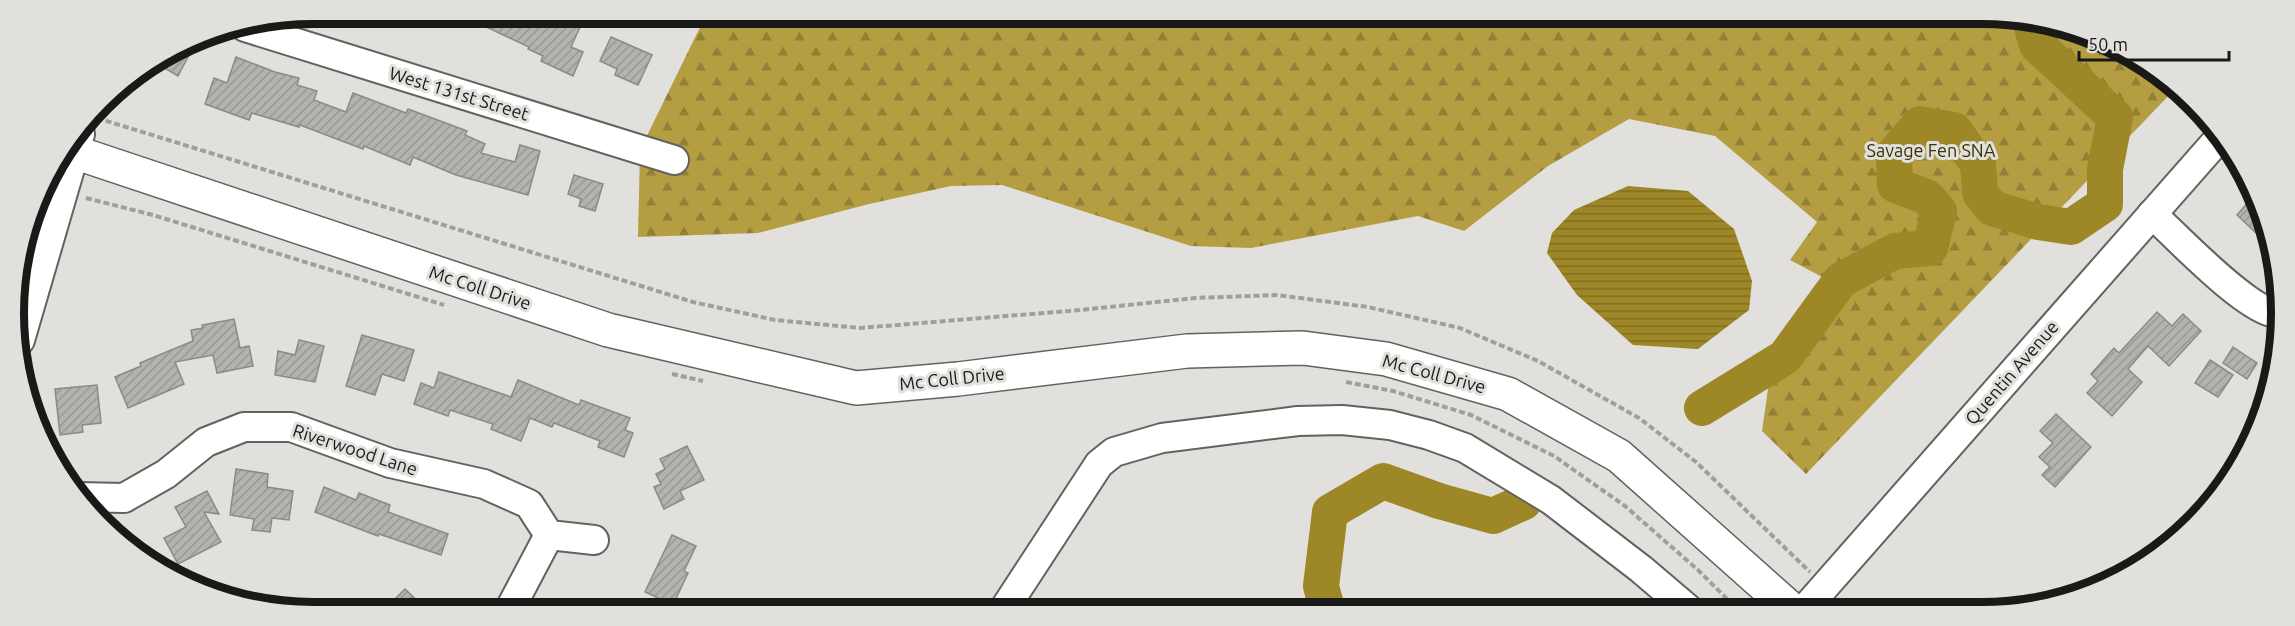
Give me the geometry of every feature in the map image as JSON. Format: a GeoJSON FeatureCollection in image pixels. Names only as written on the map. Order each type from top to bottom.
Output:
{"type":"FeatureCollection","features":[{"type":"Feature","properties":{"kind":"main road","name":"Mc Coll Drive"},"geometry":{"type":"LineString","coordinates":[[77,146],[608,330],[856,388],[958,379],[1187,351],[1303,348],[1386,360],[1508,394],[1619,456],[1783,602]]}},
{"type":"Feature","properties":{"kind":"street","name":"West 131st Street"},"geometry":{"type":"LineString","coordinates":[[256,30],[674,160]]}},
{"type":"Feature","properties":{"kind":"street","name":"Quentin Avenue"},"geometry":{"type":"LineString","coordinates":[[1811,602],[2215,143]]}},
{"type":"Feature","properties":{"kind":"street"},"geometry":{"type":"LineString","coordinates":[[25,324],[71,155]]}},
{"type":"Feature","properties":{"kind":"street"},"geometry":{"type":"LineString","coordinates":[[2152,214],[2241,295],[2271,313]]}},
{"type":"Feature","properties":{"kind":"street"},"geometry":{"type":"LineString","coordinates":[[1009,602],[1099,464],[1114,452],[1161,438],[1298,422],[1342,420],[1390,425],[1429,435],[1465,448],[1551,500],[1641,568],[1681,602]]}},
{"type":"Feature","properties":{"kind":"street","name":"Riverwood Lane"},"geometry":{"type":"LineString","coordinates":[[91,497],[124,498],[166,474],[206,442],[244,427],[291,427],[390,463],[484,484],[529,504],[549,535]]}},
{"type":"Feature","properties":{"kind":"street"},"geometry":{"type":"LineString","coordinates":[[515,602],[549,535],[594,540]]}},
{"type":"Feature","properties":{"kind":"path"},"geometry":{"type":"LineString","coordinates":[[99,119],[693,302],[775,320],[860,328],[1195,298],[1277,295],[1368,307],[1460,328],[1538,361],[1639,418],[1696,462],[1840,602]]}},
{"type":"Feature","properties":{"kind":"green space","name":"Savage Fen SNA"},"geometry":{"type":"Polygon","coordinates":[[[702,24],[1982,24],[2020,26],[2075,39],[2126,63],[2170,94],[1806,474],[1762,431],[1774,347],[1804,339],[1826,279],[1790,260],[1817,222],[1715,136],[1629,119],[1548,166],[1464,231],[1418,216],[1251,248],[1191,246],[1002,185],[951,186],[869,204],[758,233],[638,237],[640,150],[702,24]]]}},
{"type":"Feature","properties":{"kind":"shaded area"},"geometry":{"type":"Polygon","coordinates":[[[1628,186],[1688,191],[1734,229],[1752,281],[1749,310],[1698,349],[1633,345],[1577,295],[1547,253],[1552,233],[1574,210],[1628,186]]]}},
{"type":"Feature","properties":{"kind":"building"},"geometry":{"type":"Polygon","coordinates":[[[485,24],[574,24],[580,27],[571,47],[583,52],[573,76],[541,61],[543,56],[528,49],[529,47],[484,26],[485,24]]]}},
{"type":"Feature","properties":{"kind":"building"},"geometry":{"type":"Polygon","coordinates":[[[611,37],[652,55],[638,85],[615,75],[617,69],[600,61],[611,37]]]}},
{"type":"Feature","properties":{"kind":"building"},"geometry":{"type":"Polygon","coordinates":[[[191,51],[178,76],[162,67],[191,51]]]}},
{"type":"Feature","properties":{"kind":"building"},"geometry":{"type":"Polygon","coordinates":[[[236,57],[275,72],[299,78],[297,85],[317,91],[314,100],[346,112],[353,93],[406,113],[408,109],[467,131],[465,135],[485,144],[481,153],[515,162],[520,145],[540,151],[528,195],[456,175],[413,157],[410,165],[364,146],[363,149],[300,125],[299,127],[252,113],[249,120],[205,104],[214,78],[227,83],[236,57]]]}},
{"type":"Feature","properties":{"kind":"building"},"geometry":{"type":"Polygon","coordinates":[[[574,175],[603,184],[595,211],[579,206],[581,199],[568,194],[574,175]]]}},
{"type":"Feature","properties":{"kind":"building"},"geometry":{"type":"Polygon","coordinates":[[[2249,202],[2261,238],[2237,215],[2249,202]]]}},
{"type":"Feature","properties":{"kind":"building"},"geometry":{"type":"Polygon","coordinates":[[[2157,312],[2172,326],[2183,314],[2201,331],[2169,366],[2148,346],[2128,369],[2142,382],[2112,416],[2087,393],[2098,381],[2091,374],[2114,348],[2119,353],[2157,312]]]}},
{"type":"Feature","properties":{"kind":"building"},"geometry":{"type":"Polygon","coordinates":[[[234,319],[240,348],[249,346],[253,366],[217,373],[213,355],[175,362],[184,384],[128,408],[115,377],[141,366],[140,363],[193,341],[191,330],[203,328],[202,325],[234,319]]]}},
{"type":"Feature","properties":{"kind":"building"},"geometry":{"type":"Polygon","coordinates":[[[362,335],[414,350],[404,381],[382,374],[375,395],[346,386],[362,335]]]}},
{"type":"Feature","properties":{"kind":"building"},"geometry":{"type":"Polygon","coordinates":[[[299,340],[324,346],[315,382],[275,375],[278,351],[295,355],[299,340]]]}},
{"type":"Feature","properties":{"kind":"building"},"geometry":{"type":"Polygon","coordinates":[[[2233,347],[2257,363],[2247,379],[2223,363],[2233,347]]]}},
{"type":"Feature","properties":{"kind":"building"},"geometry":{"type":"Polygon","coordinates":[[[2210,360],[2233,375],[2218,397],[2195,383],[2210,360]]]}},
{"type":"Feature","properties":{"kind":"building"},"geometry":{"type":"Polygon","coordinates":[[[439,372],[511,397],[518,380],[579,405],[581,400],[630,418],[625,430],[633,433],[624,457],[598,447],[600,441],[554,423],[552,427],[530,418],[521,441],[491,429],[493,424],[450,410],[448,416],[414,404],[421,383],[434,388],[439,372]]]}},
{"type":"Feature","properties":{"kind":"building"},"geometry":{"type":"Polygon","coordinates":[[[97,385],[101,423],[82,425],[83,432],[60,435],[55,389],[97,385]]]}},
{"type":"Feature","properties":{"kind":"building"},"geometry":{"type":"Polygon","coordinates":[[[2056,414],[2091,447],[2055,487],[2042,475],[2050,467],[2039,457],[2053,443],[2040,431],[2056,414]]]}},
{"type":"Feature","properties":{"kind":"building"},"geometry":{"type":"Polygon","coordinates":[[[687,446],[704,480],[680,491],[684,499],[664,509],[654,487],[661,484],[656,474],[665,469],[660,459],[687,446]]]}},
{"type":"Feature","properties":{"kind":"building"},"geometry":{"type":"Polygon","coordinates":[[[236,469],[268,474],[267,487],[293,491],[289,520],[272,518],[270,532],[252,530],[254,519],[230,515],[236,469]]]}},
{"type":"Feature","properties":{"kind":"building"},"geometry":{"type":"Polygon","coordinates":[[[324,487],[356,500],[359,493],[390,505],[388,512],[448,534],[441,555],[379,534],[378,536],[315,512],[324,487]]]}},
{"type":"Feature","properties":{"kind":"building"},"geometry":{"type":"Polygon","coordinates":[[[207,491],[219,514],[204,512],[221,542],[178,564],[164,538],[186,527],[175,507],[207,491]]]}},
{"type":"Feature","properties":{"kind":"building"},"geometry":{"type":"Polygon","coordinates":[[[672,535],[696,546],[684,571],[688,573],[674,602],[667,602],[645,592],[672,535]]]}},
{"type":"Feature","properties":{"kind":"building"},"geometry":{"type":"Polygon","coordinates":[[[405,589],[419,602],[392,602],[405,589]]]}},
{"type":"Feature","properties":{"kind":"waterway"},"geometry":{"type":"LineString","coordinates":[[1702,408],[1785,357],[1841,280],[1895,251],[1930,248],[1939,211],[1927,197],[1895,185],[1894,154],[1920,124],[1954,130],[1978,164],[1980,193],[1992,208],[2038,222],[2071,227],[2105,204],[2105,169],[2115,117],[2037,45],[2033,29]]}},
{"type":"Feature","properties":{"kind":"waterway"},"geometry":{"type":"LineString","coordinates":[[1325,602],[1321,586],[1330,512],[1383,481],[1439,501],[1493,516],[1524,502]]}}]}
